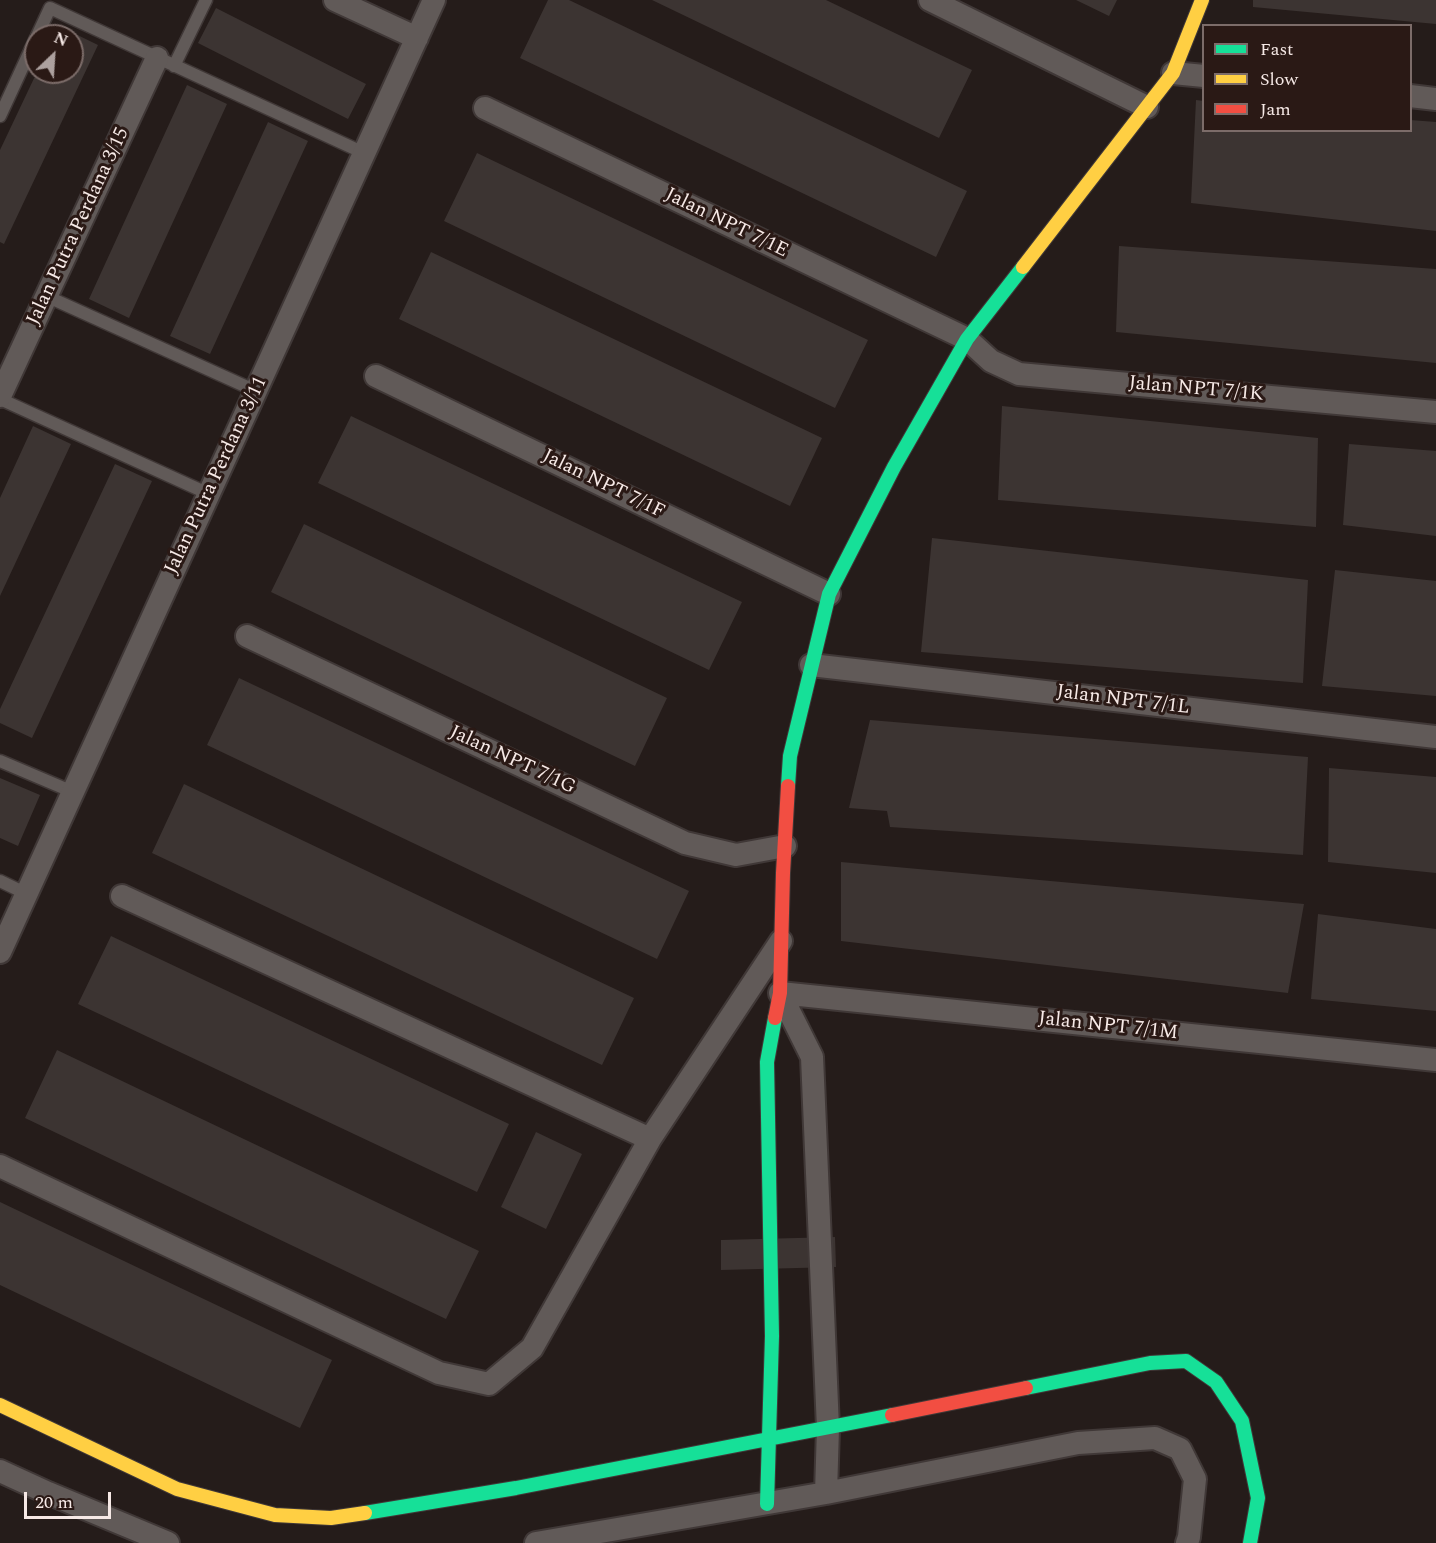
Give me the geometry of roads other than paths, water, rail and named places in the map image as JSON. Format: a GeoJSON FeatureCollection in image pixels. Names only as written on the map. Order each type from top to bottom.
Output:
{"type":"FeatureCollection","features":[{"type":"Feature","properties":{"kind":"street"},"geometry":{"type":"LineString","coordinates":[[335,0],[417,38]]}},
{"type":"Feature","properties":{"kind":"street","name":"Jalan Putra Perdana 3/11"},"geometry":{"type":"LineString","coordinates":[[0,952],[434,0]]}},
{"type":"Feature","properties":{"kind":"street"},"geometry":{"type":"LineString","coordinates":[[930,0],[1147,107]]}},
{"type":"Feature","properties":{"kind":"street"},"geometry":{"type":"LineString","coordinates":[[767,1504],[772,1336],[767,1062],[780,993],[790,756],[830,594],[894,467],[967,339],[1173,73],[1202,0]]}},
{"type":"Feature","properties":{"kind":"street","name":"Jalan Putra Perdana 3/15"},"geometry":{"type":"LineString","coordinates":[[0,398],[46,296],[166,62]]}},
{"type":"Feature","properties":{"kind":"street"},"geometry":{"type":"LineString","coordinates":[[1173,73],[1202,76]]}},
{"type":"Feature","properties":{"kind":"street"},"geometry":{"type":"LineString","coordinates":[[1412,96],[1436,99]]}},
{"type":"Feature","properties":{"kind":"street","name":"Jalan NPT 7/1E"},"geometry":{"type":"LineString","coordinates":[[484,108],[967,339]]}},
{"type":"Feature","properties":{"kind":"street","name":"Jalan NPT 7/1K"},"geometry":{"type":"LineString","coordinates":[[967,339],[991,361],[1019,374],[1436,412]]}},
{"type":"Feature","properties":{"kind":"street","name":"Jalan NPT 7/1F"},"geometry":{"type":"LineString","coordinates":[[376,376],[830,594]]}},
{"type":"Feature","properties":{"kind":"street","name":"Jalan NPT 7/1G"},"geometry":{"type":"LineString","coordinates":[[247,636],[685,843],[736,855],[785,846]]}},
{"type":"Feature","properties":{"kind":"street","name":"Jalan NPT 7/1L"},"geometry":{"type":"LineString","coordinates":[[811,665],[1436,737]]}},
{"type":"Feature","properties":{"kind":"street"},"geometry":{"type":"LineString","coordinates":[[122,896],[650,1139]]}},
{"type":"Feature","properties":{"kind":"street"},"geometry":{"type":"LineString","coordinates":[[0,1166],[439,1372],[489,1384],[532,1348],[650,1139],[781,941]]}},
{"type":"Feature","properties":{"kind":"street"},"geometry":{"type":"LineString","coordinates":[[780,993],[812,1057],[828,1428],[826,1493]]}},
{"type":"Feature","properties":{"kind":"street","name":"Jalan NPT 7/1M"},"geometry":{"type":"LineString","coordinates":[[780,993],[1436,1060]]}},
{"type":"Feature","properties":{"kind":"street"},"geometry":{"type":"LineString","coordinates":[[0,1405],[177,1489],[275,1515],[331,1518],[516,1488],[1150,1363],[1186,1361],[1216,1382],[1242,1421],[1258,1498],[1250,1543]]}},
{"type":"Feature","properties":{"kind":"street"},"geometry":{"type":"LineString","coordinates":[[536,1543],[767,1504],[1078,1443],[1155,1438],[1180,1449],[1195,1479],[1189,1537],[1186,1543]]}},
{"type":"Feature","properties":{"kind":"street"},"geometry":{"type":"LineString","coordinates":[[0,1471],[168,1543]]}},
{"type":"Feature","properties":{"kind":"lane"},"geometry":{"type":"LineString","coordinates":[[166,62],[206,0]]}},
{"type":"Feature","properties":{"kind":"lane"},"geometry":{"type":"LineString","coordinates":[[42,24],[50,8],[364,153]]}},
{"type":"Feature","properties":{"kind":"lane"},"geometry":{"type":"LineString","coordinates":[[0,116],[24,63]]}},
{"type":"Feature","properties":{"kind":"lane"},"geometry":{"type":"LineString","coordinates":[[46,296],[256,391]]}},
{"type":"Feature","properties":{"kind":"lane"},"geometry":{"type":"LineString","coordinates":[[0,398],[209,494]]}},
{"type":"Feature","properties":{"kind":"lane"},"geometry":{"type":"LineString","coordinates":[[0,761],[73,792]]}},
{"type":"Feature","properties":{"kind":"lane"},"geometry":{"type":"LineString","coordinates":[[0,881],[27,894]]}}]}
